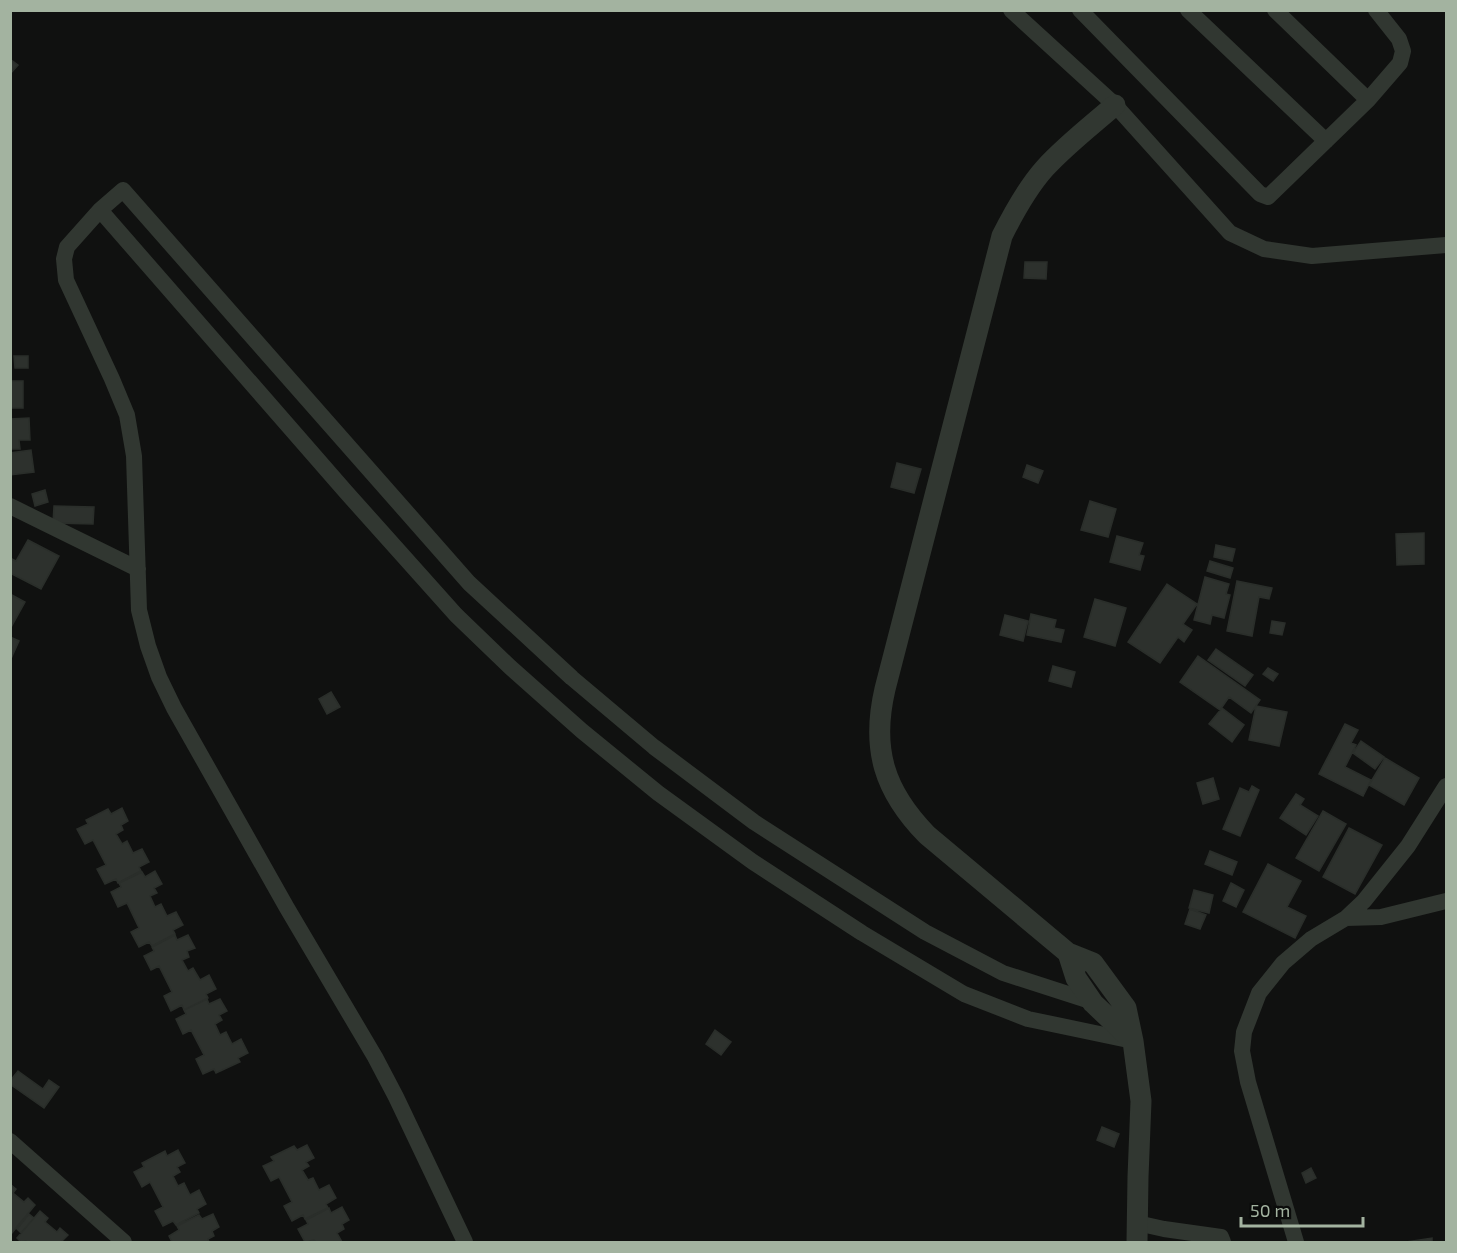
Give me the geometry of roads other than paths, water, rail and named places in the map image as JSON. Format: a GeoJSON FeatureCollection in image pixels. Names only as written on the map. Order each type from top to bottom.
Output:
{"type":"FeatureCollection","features":[{"type":"Feature","properties":{"kind":"street"},"geometry":{"type":"LineString","coordinates":[[1011,10],[1115,105],[1230,233],[1264,249],[1312,256],[1446,245]]}},
{"type":"Feature","properties":{"kind":"street"},"geometry":{"type":"LineString","coordinates":[[1080,10],[1260,194],[1268,197],[1368,100],[1400,63],[1403,51],[1399,39],[1376,10]]}},
{"type":"Feature","properties":{"kind":"street"},"geometry":{"type":"LineString","coordinates":[[1188,10],[1326,141]]}},
{"type":"Feature","properties":{"kind":"street"},"geometry":{"type":"LineString","coordinates":[[1275,10],[1368,100]]}},
{"type":"Feature","properties":{"kind":"street"},"geometry":{"type":"LineString","coordinates":[[1115,105],[1045,169],[1023,197],[1002,236],[880,709],[880,748],[891,787],[913,821],[1068,953],[1093,963],[1126,1008],[1141,1101],[1137,1233],[1164,1229],[1221,1237],[1223,1242]]}},
{"type":"Feature","properties":{"kind":"street"},"geometry":{"type":"LineString","coordinates":[[465,1242],[375,1057],[174,708],[159,677],[148,646],[139,610],[134,456],[127,415],[66,280],[64,259],[67,247],[100,210],[123,190],[469,583],[572,678],[654,747],[754,822],[925,932],[1003,973],[1093,1003],[1126,1008]]}},
{"type":"Feature","properties":{"kind":"street"},"geometry":{"type":"LineString","coordinates":[[100,210],[456,615],[582,731],[658,793],[753,862],[862,933],[964,994],[1028,1019],[1133,1041]]}},
{"type":"Feature","properties":{"kind":"street"},"geometry":{"type":"LineString","coordinates":[[10,506],[138,568]]}},
{"type":"Feature","properties":{"kind":"street"},"geometry":{"type":"LineString","coordinates":[[1296,1242],[1248,1082],[1242,1051],[1244,1032],[1259,993],[1283,963],[1311,939],[1346,918],[1364,901],[1408,846],[1446,786]]}},
{"type":"Feature","properties":{"kind":"street"},"geometry":{"type":"LineString","coordinates":[[1346,918],[1381,917],[1446,901]]}},
{"type":"Feature","properties":{"kind":"street"},"geometry":{"type":"LineString","coordinates":[[1068,953],[1076,978],[1093,1003],[1133,1041]]}},
{"type":"Feature","properties":{"kind":"street"},"geometry":{"type":"LineString","coordinates":[[10,1141],[124,1242]]}}]}
